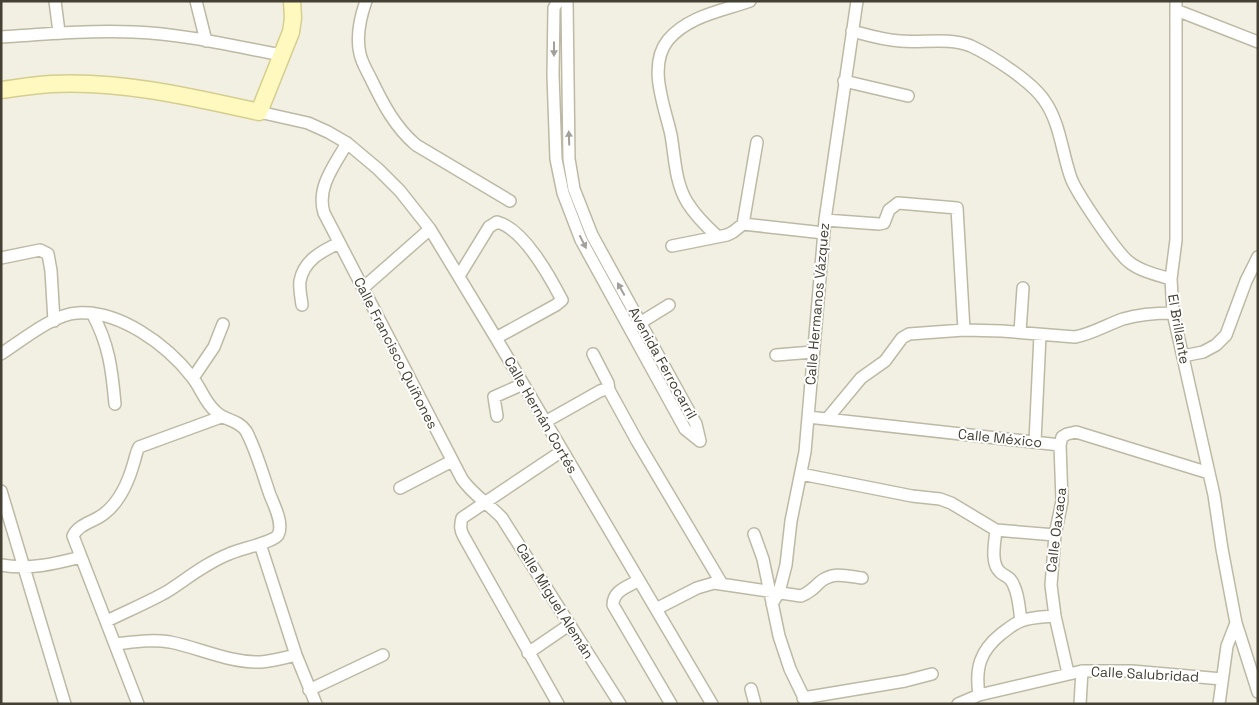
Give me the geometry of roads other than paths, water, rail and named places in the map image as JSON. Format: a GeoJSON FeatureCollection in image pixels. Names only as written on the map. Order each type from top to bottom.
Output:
{"type":"FeatureCollection","features":[{"type":"Feature","properties":{"kind":"street"},"geometry":{"type":"LineString","coordinates":[[55,1],[59,32]]}},
{"type":"Feature","properties":{"kind":"street"},"geometry":{"type":"LineString","coordinates":[[196,1],[206,41]]}},
{"type":"Feature","properties":{"kind":"street"},"geometry":{"type":"LineString","coordinates":[[1,90],[52,84],[94,85],[175,94],[259,112],[291,32],[293,18],[292,1]]}},
{"type":"Feature","properties":{"kind":"street"},"geometry":{"type":"LineString","coordinates":[[366,1],[359,30],[360,55],[384,106],[395,123],[405,136],[416,145],[510,202]]}},
{"type":"Feature","properties":{"kind":"street"},"geometry":{"type":"LineString","coordinates":[[556,5],[567,5],[578,1]]}},
{"type":"Feature","properties":{"kind":"street"},"geometry":{"type":"LineString","coordinates":[[717,236],[702,221],[687,201],[680,184],[658,82],[660,58],[667,41],[679,28],[699,18],[750,1]]}},
{"type":"Feature","properties":{"kind":"street","name":"Calle Hermanos Vázquez"},"geometry":{"type":"LineString","coordinates":[[805,701],[790,669],[779,636],[772,604],[774,591],[786,565],[792,514],[801,474],[808,417],[812,352],[825,220],[857,1]]}},
{"type":"Feature","properties":{"kind":"street","name":"Avenida Ferrocarril"},"geometry":{"type":"LineString","coordinates":[[556,5],[553,75],[556,159],[563,193],[592,235],[635,326],[685,429],[700,441],[696,424],[635,326]]}},
{"type":"Feature","properties":{"kind":"street","name":"Avenida Ferrocarril"},"geometry":{"type":"LineString","coordinates":[[567,5],[569,159],[574,189],[574,207]]}},
{"type":"Feature","properties":{"kind":"street"},"geometry":{"type":"LineString","coordinates":[[1176,6],[1258,42]]}},
{"type":"Feature","properties":{"kind":"street","name":"El Brillante"},"geometry":{"type":"LineString","coordinates":[[1176,6],[1176,240],[1171,279],[1173,313],[1209,473],[1236,623],[1255,672],[1258,692]]}},
{"type":"Feature","properties":{"kind":"street"},"geometry":{"type":"LineString","coordinates":[[852,31],[898,41],[947,42],[971,46],[1000,63],[1035,89],[1043,98],[1053,117],[1072,179],[1078,192],[1120,252],[1129,262],[1138,267],[1171,279]]}},
{"type":"Feature","properties":{"kind":"street"},"geometry":{"type":"LineString","coordinates":[[1,37],[59,32],[135,32],[170,35],[281,55]]}},
{"type":"Feature","properties":{"kind":"street"},"geometry":{"type":"LineString","coordinates":[[844,82],[908,96]]}},
{"type":"Feature","properties":{"kind":"street","name":"Calle Hernán Cortés"},"geometry":{"type":"LineString","coordinates":[[259,112],[308,123],[347,143],[395,185],[430,229],[712,704]]}},
{"type":"Feature","properties":{"kind":"street"},"geometry":{"type":"LineString","coordinates":[[672,246],[733,232],[743,224],[756,142]]}},
{"type":"Feature","properties":{"kind":"street","name":"Calle Francisco Quiñones"},"geometry":{"type":"LineString","coordinates":[[347,143],[323,187],[321,196],[324,213],[452,461],[468,488],[486,502]]}},
{"type":"Feature","properties":{"kind":"street"},"geometry":{"type":"LineString","coordinates":[[825,220],[879,224],[884,222],[889,210],[898,203],[957,208],[964,330]]}},
{"type":"Feature","properties":{"kind":"street"},"geometry":{"type":"LineString","coordinates":[[459,276],[489,227],[497,222],[514,232],[548,273],[562,300],[496,338]]}},
{"type":"Feature","properties":{"kind":"street"},"geometry":{"type":"LineString","coordinates":[[743,224],[824,233]]}},
{"type":"Feature","properties":{"kind":"street"},"geometry":{"type":"LineString","coordinates":[[363,288],[430,229]]}},
{"type":"Feature","properties":{"kind":"street"},"geometry":{"type":"LineString","coordinates":[[302,305],[300,282],[306,265],[321,252],[339,243]]}},
{"type":"Feature","properties":{"kind":"street"},"geometry":{"type":"LineString","coordinates":[[1,258],[40,250],[48,254],[54,321]]}},
{"type":"Feature","properties":{"kind":"street"},"geometry":{"type":"LineString","coordinates":[[1183,356],[1203,352],[1216,345],[1226,335],[1246,281],[1258,257]]}},
{"type":"Feature","properties":{"kind":"street"},"geometry":{"type":"LineString","coordinates":[[1020,332],[1023,288]]}},
{"type":"Feature","properties":{"kind":"street"},"geometry":{"type":"LineString","coordinates":[[635,326],[669,305]]}},
{"type":"Feature","properties":{"kind":"street"},"geometry":{"type":"LineString","coordinates":[[1,354],[54,321],[76,313],[92,314],[118,320],[134,326],[146,334],[193,378],[210,406],[221,417],[236,422],[246,432],[276,510],[278,534],[273,539],[246,547],[211,562],[167,591],[107,621]]}},
{"type":"Feature","properties":{"kind":"street"},"geometry":{"type":"LineString","coordinates":[[827,419],[861,378],[885,361],[902,338],[909,334],[964,330],[1020,332],[1075,337],[1087,335],[1124,319],[1151,313],[1173,313]]}},
{"type":"Feature","properties":{"kind":"street"},"geometry":{"type":"LineString","coordinates":[[92,314],[104,338],[109,354],[115,404]]}},
{"type":"Feature","properties":{"kind":"street"},"geometry":{"type":"LineString","coordinates":[[193,378],[214,347],[223,324]]}},
{"type":"Feature","properties":{"kind":"street"},"geometry":{"type":"LineString","coordinates":[[1035,442],[1040,335]]}},
{"type":"Feature","properties":{"kind":"street"},"geometry":{"type":"LineString","coordinates":[[776,355],[812,352]]}},
{"type":"Feature","properties":{"kind":"street"},"geometry":{"type":"LineString","coordinates":[[593,354],[608,383],[609,390],[633,435],[722,584]]}},
{"type":"Feature","properties":{"kind":"street"},"geometry":{"type":"LineString","coordinates":[[497,416],[494,397],[523,384]]}},
{"type":"Feature","properties":{"kind":"street"},"geometry":{"type":"LineString","coordinates":[[545,422],[604,389],[609,390]]}},
{"type":"Feature","properties":{"kind":"street"},"geometry":{"type":"LineString","coordinates":[[138,704],[74,536],[76,531],[103,515],[117,500],[128,479],[139,447],[221,417]]}},
{"type":"Feature","properties":{"kind":"street","name":"Calle México"},"geometry":{"type":"LineString","coordinates":[[808,417],[1060,444],[1062,437],[1076,432],[1209,473]]}},
{"type":"Feature","properties":{"kind":"street","name":"Calle Oaxaca"},"geometry":{"type":"LineString","coordinates":[[1060,444],[1062,501],[1055,536],[1051,585],[1055,616],[1068,673]]}},
{"type":"Feature","properties":{"kind":"street"},"geometry":{"type":"LineString","coordinates":[[558,704],[460,531],[460,524],[462,518],[562,451]]}},
{"type":"Feature","properties":{"kind":"street"},"geometry":{"type":"LineString","coordinates":[[400,488],[452,461]]}},
{"type":"Feature","properties":{"kind":"street"},"geometry":{"type":"LineString","coordinates":[[801,474],[912,496],[940,499],[952,503],[996,530],[1055,536]]}},
{"type":"Feature","properties":{"kind":"street"},"geometry":{"type":"LineString","coordinates":[[1,491],[65,704]]}},
{"type":"Feature","properties":{"kind":"street","name":"Calle Miguel Alemán"},"geometry":{"type":"LineString","coordinates":[[486,502],[506,524],[620,704]]}},
{"type":"Feature","properties":{"kind":"street"},"geometry":{"type":"LineString","coordinates":[[996,530],[994,550],[996,565],[1000,572],[1008,576],[1014,584],[1021,620]]}},
{"type":"Feature","properties":{"kind":"street"},"geometry":{"type":"LineString","coordinates":[[754,534],[774,591]]}},
{"type":"Feature","properties":{"kind":"street"},"geometry":{"type":"LineString","coordinates":[[260,544],[296,655],[316,704]]}},
{"type":"Feature","properties":{"kind":"street"},"geometry":{"type":"LineString","coordinates":[[1,565],[24,568],[44,566],[81,557]]}},
{"type":"Feature","properties":{"kind":"street"},"geometry":{"type":"LineString","coordinates":[[656,609],[705,585],[722,584],[801,596],[808,594],[822,581],[832,575],[840,574],[862,578]]}},
{"type":"Feature","properties":{"kind":"street"},"geometry":{"type":"LineString","coordinates":[[639,580],[617,592],[613,598],[613,605],[671,704]]}},
{"type":"Feature","properties":{"kind":"street"},"geometry":{"type":"LineString","coordinates":[[979,695],[977,670],[981,659],[995,639],[1021,620],[1055,616]]}},
{"type":"Feature","properties":{"kind":"street"},"geometry":{"type":"LineString","coordinates":[[1219,704],[1227,646],[1236,623]]}},
{"type":"Feature","properties":{"kind":"street"},"geometry":{"type":"LineString","coordinates":[[528,653],[570,625]]}},
{"type":"Feature","properties":{"kind":"street"},"geometry":{"type":"LineString","coordinates":[[115,644],[137,641],[162,642],[210,654],[261,662],[296,655]]}},
{"type":"Feature","properties":{"kind":"street"},"geometry":{"type":"LineString","coordinates":[[310,690],[383,656]]}},
{"type":"Feature","properties":{"kind":"street","name":"Calle Salubridad"},"geometry":{"type":"LineString","coordinates":[[958,704],[979,695],[1068,673],[1103,669],[1222,679]]}},
{"type":"Feature","properties":{"kind":"street"},"geometry":{"type":"LineString","coordinates":[[1080,704],[1082,671]]}},
{"type":"Feature","properties":{"kind":"street"},"geometry":{"type":"LineString","coordinates":[[805,701],[932,674]]}},
{"type":"Feature","properties":{"kind":"street"},"geometry":{"type":"LineString","coordinates":[[751,690],[755,704]]}}]}
